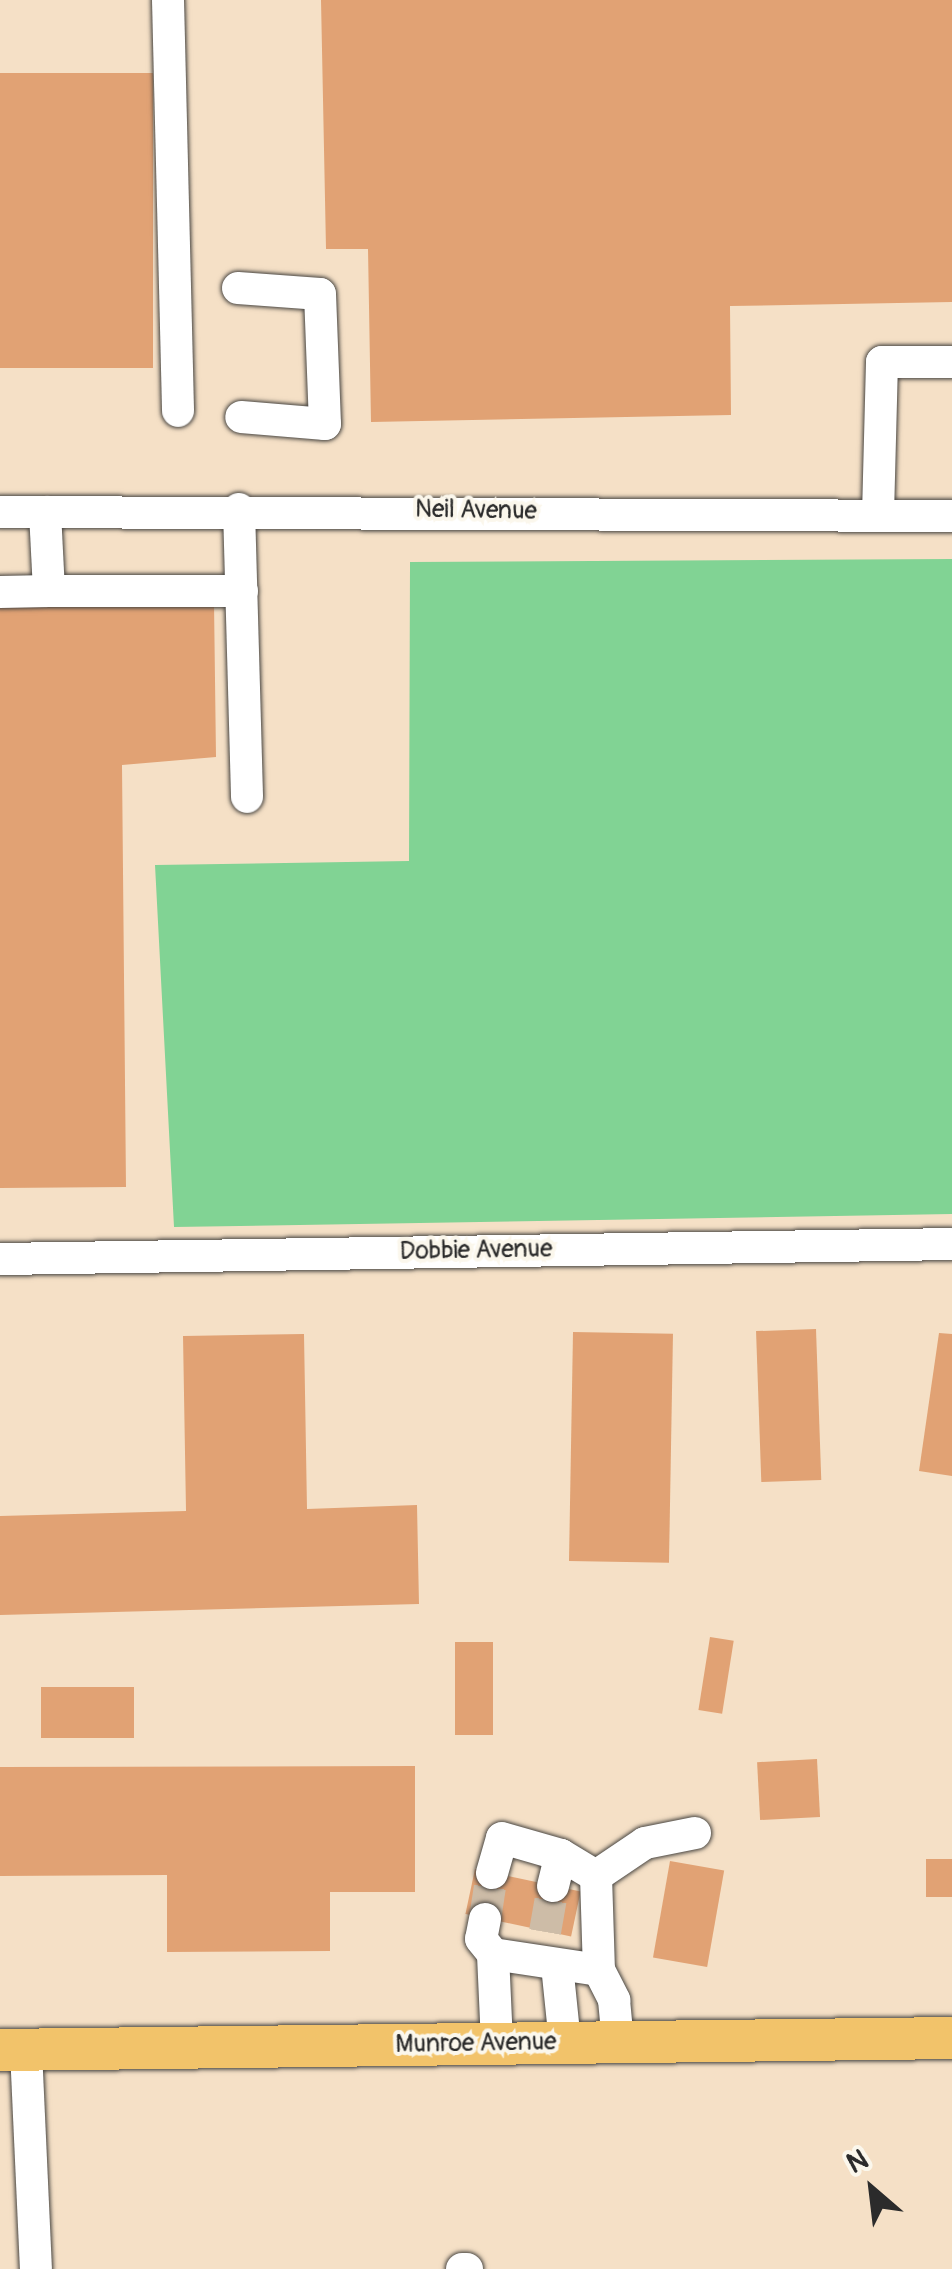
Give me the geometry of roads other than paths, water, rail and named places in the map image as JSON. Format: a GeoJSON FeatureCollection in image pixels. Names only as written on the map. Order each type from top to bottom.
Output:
{"type":"FeatureCollection","features":[{"type":"Feature","properties":{"kind":"main road","name":"Munroe Avenue"},"geometry":{"type":"LineString","coordinates":[[13,2050],[952,2038]]}},
{"type":"Feature","properties":{"kind":"street"},"geometry":{"type":"LineString","coordinates":[[168,0],[178,411]]}},
{"type":"Feature","properties":{"kind":"street"},"geometry":{"type":"LineString","coordinates":[[238,288],[320,294],[325,424],[242,418]]}},
{"type":"Feature","properties":{"kind":"street"},"geometry":{"type":"LineString","coordinates":[[878,516],[882,362],[952,362]]}},
{"type":"Feature","properties":{"kind":"street"},"geometry":{"type":"LineString","coordinates":[[240,509],[246,798]]}},
{"type":"Feature","properties":{"kind":"street","name":"Neil Avenue"},"geometry":{"type":"LineString","coordinates":[[0,512],[240,509],[952,516]]}},
{"type":"Feature","properties":{"kind":"street"},"geometry":{"type":"LineString","coordinates":[[45,512],[50,591]]}},
{"type":"Feature","properties":{"kind":"street"},"geometry":{"type":"LineString","coordinates":[[0,592],[242,591]]}},
{"type":"Feature","properties":{"kind":"street","name":"Dobbie Avenue"},"geometry":{"type":"LineString","coordinates":[[0,1259],[952,1244]]}},
{"type":"Feature","properties":{"kind":"street"},"geometry":{"type":"LineString","coordinates":[[492,1873],[502,1838],[557,1870],[596,1876],[644,1843],[695,1833]]}},
{"type":"Feature","properties":{"kind":"street"},"geometry":{"type":"LineString","coordinates":[[596,1876],[598,1970],[614,2000],[618,2042]]}},
{"type":"Feature","properties":{"kind":"street"},"geometry":{"type":"LineString","coordinates":[[485,1918],[482,1939],[493,1954],[496,2044]]}},
{"type":"Feature","properties":{"kind":"street"},"geometry":{"type":"LineString","coordinates":[[493,1954],[548,1953],[598,1970]]}},
{"type":"Feature","properties":{"kind":"street"},"geometry":{"type":"LineString","coordinates":[[548,1953],[565,2042]]}},
{"type":"Feature","properties":{"kind":"street"},"geometry":{"type":"LineString","coordinates":[[13,2050],[36,2269]]}},
{"type":"Feature","properties":{"kind":"tunnel"},"geometry":{"type":"LineString","coordinates":[[485,1919],[492,1873]]}},
{"type":"Feature","properties":{"kind":"tunnel"},"geometry":{"type":"LineString","coordinates":[[545,1932],[553,1886]]}}]}
